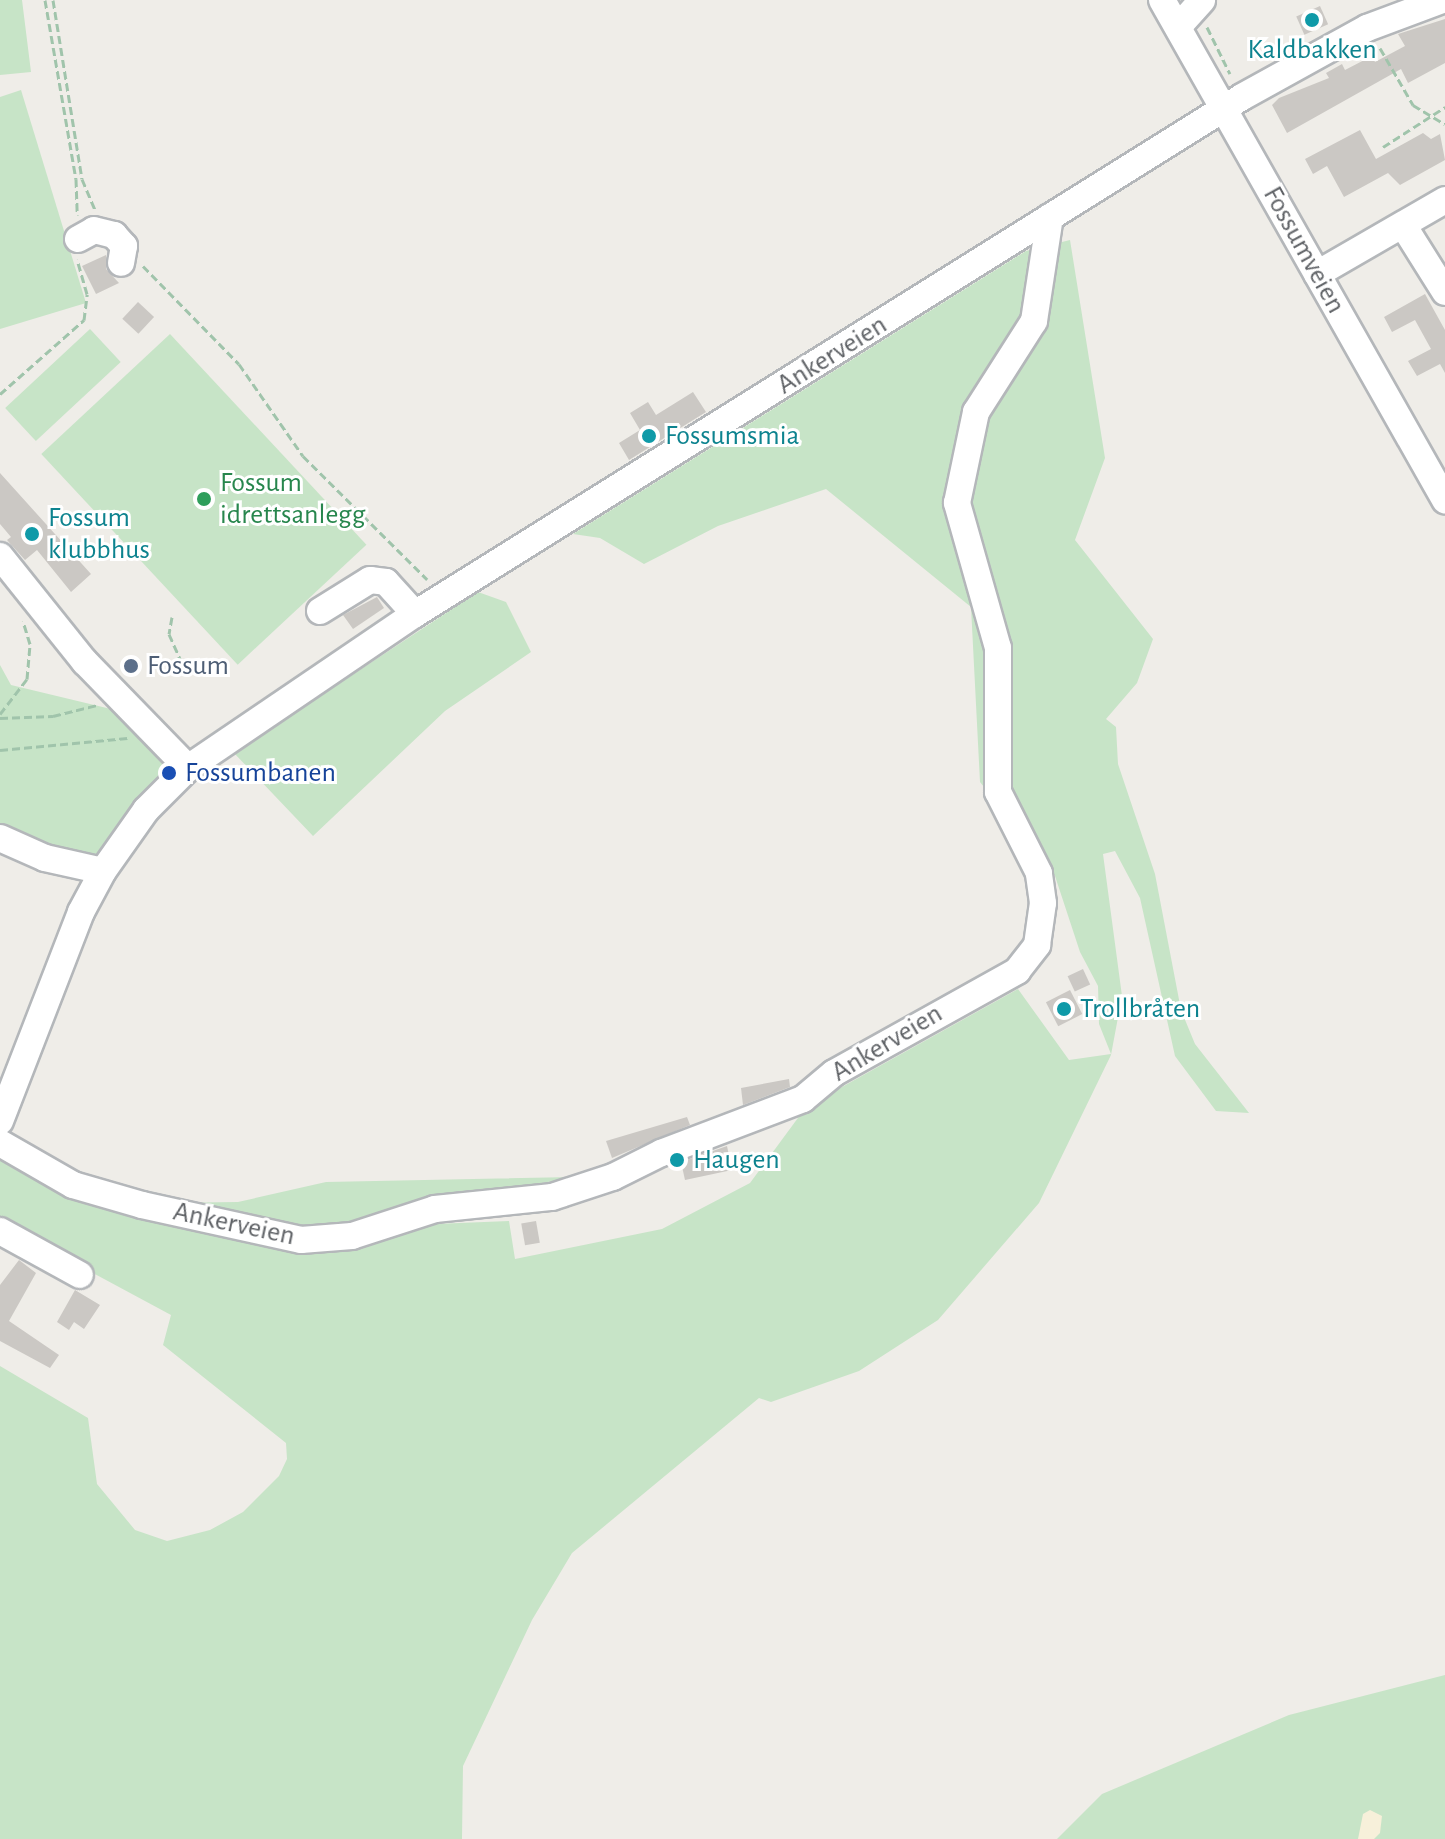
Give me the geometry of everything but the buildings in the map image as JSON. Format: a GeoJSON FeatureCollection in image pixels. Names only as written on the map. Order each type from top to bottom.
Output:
{"type":"FeatureCollection","features":[{"type":"Feature","properties":{"kind":"street","name":"Fossumveien"},"geometry":{"type":"LineString","coordinates":[[1162,0],[1445,500]]}},
{"type":"Feature","properties":{"kind":"street"},"geometry":{"type":"LineString","coordinates":[[1178,27],[1202,0]]}},
{"type":"Feature","properties":{"kind":"street","name":"Ankerveien"},"geometry":{"type":"LineString","coordinates":[[0,1121],[81,912],[103,871],[146,810],[188,768],[415,614],[1224,109],[1367,28],[1442,0]]}},
{"type":"Feature","properties":{"kind":"street"},"geometry":{"type":"LineString","coordinates":[[1317,274],[1445,200]]}},
{"type":"Feature","properties":{"kind":"street","name":"Ankerveien"},"geometry":{"type":"LineString","coordinates":[[0,1143],[73,1185],[142,1205],[301,1240],[352,1236],[435,1209],[552,1197],[774,1113],[803,1099],[860,1058],[1017,971],[1037,945],[1043,903],[1039,873],[998,792],[998,648],[957,503],[976,412],[1034,321],[1050,217]]}},
{"type":"Feature","properties":{"kind":"street"},"geometry":{"type":"LineString","coordinates":[[1403,225],[1445,292]]}},
{"type":"Feature","properties":{"kind":"street"},"geometry":{"type":"LineString","coordinates":[[78,239],[117,247]]}},
{"type":"Feature","properties":{"kind":"street"},"geometry":{"type":"LineString","coordinates":[[0,556],[85,662],[124,697],[151,733],[188,768]]}},
{"type":"Feature","properties":{"kind":"street"},"geometry":{"type":"LineString","coordinates":[[320,611],[370,580],[386,582],[415,614]]}},
{"type":"Feature","properties":{"kind":"street"},"geometry":{"type":"LineString","coordinates":[[0,838],[45,858],[103,871]]}},
{"type":"Feature","properties":{"kind":"street"},"geometry":{"type":"LineString","coordinates":[[0,1231],[80,1275]]}},
{"type":"Feature","properties":{"kind":"path"},"geometry":{"type":"LineString","coordinates":[[0,394],[84,320],[88,310],[78,239],[76,179],[45,0]]}},
{"type":"Feature","properties":{"kind":"path"},"geometry":{"type":"LineString","coordinates":[[53,0],[82,179],[117,247],[239,364],[303,456],[441,599]]}},
{"type":"Feature","properties":{"kind":"path"},"geometry":{"type":"LineString","coordinates":[[1367,28],[1413,105],[1445,124]]}},
{"type":"Feature","properties":{"kind":"path"},"geometry":{"type":"LineString","coordinates":[[1383,147],[1445,107]]}},
{"type":"Feature","properties":{"kind":"path"},"geometry":{"type":"LineString","coordinates":[[0,716],[27,679],[30,644],[17,612]]}},
{"type":"Feature","properties":{"kind":"path"},"geometry":{"type":"LineString","coordinates":[[172,617],[169,634],[179,669]]}},
{"type":"Feature","properties":{"kind":"path"},"geometry":{"type":"LineString","coordinates":[[0,716],[53,716],[124,697]]}},
{"type":"Feature","properties":{"kind":"path"},"geometry":{"type":"LineString","coordinates":[[0,750],[110,742],[151,733]]}},
{"type":"Feature","properties":{"kind":"green space"},"geometry":{"type":"Polygon","coordinates":[[[0,0],[22,0],[31,72],[0,75],[0,0]]]}},
{"type":"Feature","properties":{"kind":"green space"},"geometry":{"type":"Polygon","coordinates":[[[21,90],[86,303],[0,329],[0,97],[21,90]]]}},
{"type":"Feature","properties":{"kind":"green space"},"geometry":{"type":"Polygon","coordinates":[[[1070,240],[1105,458],[1075,540],[1153,639],[1137,683],[1106,719],[1116,727],[1118,764],[1155,874],[1181,1010],[1195,1044],[1249,1113],[1216,1111],[1175,1056],[1140,898],[1115,851],[1103,854],[1122,996],[1111,1055],[1039,1203],[938,1320],[859,1371],[771,1402],[759,1398],[572,1553],[532,1620],[463,1766],[462,1839],[0,1839],[0,1366],[88,1418],[97,1484],[135,1530],[167,1541],[210,1530],[243,1512],[279,1476],[287,1459],[286,1443],[163,1345],[171,1315],[0,1223],[0,1158],[350,1247],[435,1224],[509,1221],[515,1259],[662,1229],[750,1183],[806,1107],[1018,989],[1069,1060],[1111,1054],[1099,1024],[1098,986],[1080,952],[1055,876],[980,782],[971,607],[826,489],[718,526],[644,564],[600,538],[573,534],[1026,251],[1070,240]]]}},
{"type":"Feature","properties":{"kind":"green space"},"geometry":{"type":"Polygon","coordinates":[[[90,329],[121,362],[36,441],[5,408],[90,329]]]}},
{"type":"Feature","properties":{"kind":"green space","name":"Fossum idrettsanlegg"},"geometry":{"type":"Polygon","coordinates":[[[170,334],[366,545],[238,665],[41,454],[170,334]]]}},
{"type":"Feature","properties":{"kind":"green space"},"geometry":{"type":"Polygon","coordinates":[[[478,592],[506,602],[531,652],[445,711],[313,836],[234,753],[478,592]]]}},
{"type":"Feature","properties":{"kind":"green space"},"geometry":{"type":"Polygon","coordinates":[[[0,665],[11,685],[140,716],[166,772],[93,862],[0,831],[0,665]]]}},
{"type":"Feature","properties":{"kind":"green space"},"geometry":{"type":"Polygon","coordinates":[[[574,1177],[431,1204],[346,1230],[299,1233],[158,1203],[238,1202],[326,1182],[574,1177]]]}},
{"type":"Feature","properties":{"kind":"green space"},"geometry":{"type":"Polygon","coordinates":[[[1445,1675],[1445,1839],[1057,1839],[1102,1794],[1289,1715],[1445,1675]]]}},
{"type":"Feature","properties":{"kind":"sand"},"geometry":{"type":"Polygon","coordinates":[[[1370,1810],[1382,1816],[1380,1833],[1374,1839],[1358,1839],[1363,1814],[1370,1810]]]}},
{"type":"Feature","properties":{"kind":"place","name":"Kaldbakken"},"geometry":{"type":"Point","coordinates":[1312,20]}},
{"type":"Feature","properties":{"kind":"place","name":"Fossumsmia"},"geometry":{"type":"Point","coordinates":[649,436]}},
{"type":"Feature","properties":{"kind":"place","name":"Fossum idrettsanlegg"},"geometry":{"type":"Point","coordinates":[204,499]}},
{"type":"Feature","properties":{"kind":"place","name":"Fossum klubbhus"},"geometry":{"type":"Point","coordinates":[32,534]}},
{"type":"Feature","properties":{"kind":"place","name":"Fossum"},"geometry":{"type":"Point","coordinates":[131,666]}},
{"type":"Feature","properties":{"kind":"place","name":"Fossumbanen"},"geometry":{"type":"Point","coordinates":[169,773]}},
{"type":"Feature","properties":{"kind":"place","name":"Trollbråten"},"geometry":{"type":"Point","coordinates":[1064,1009]}},
{"type":"Feature","properties":{"kind":"place","name":"Haugen"},"geometry":{"type":"Point","coordinates":[677,1160]}}]}
